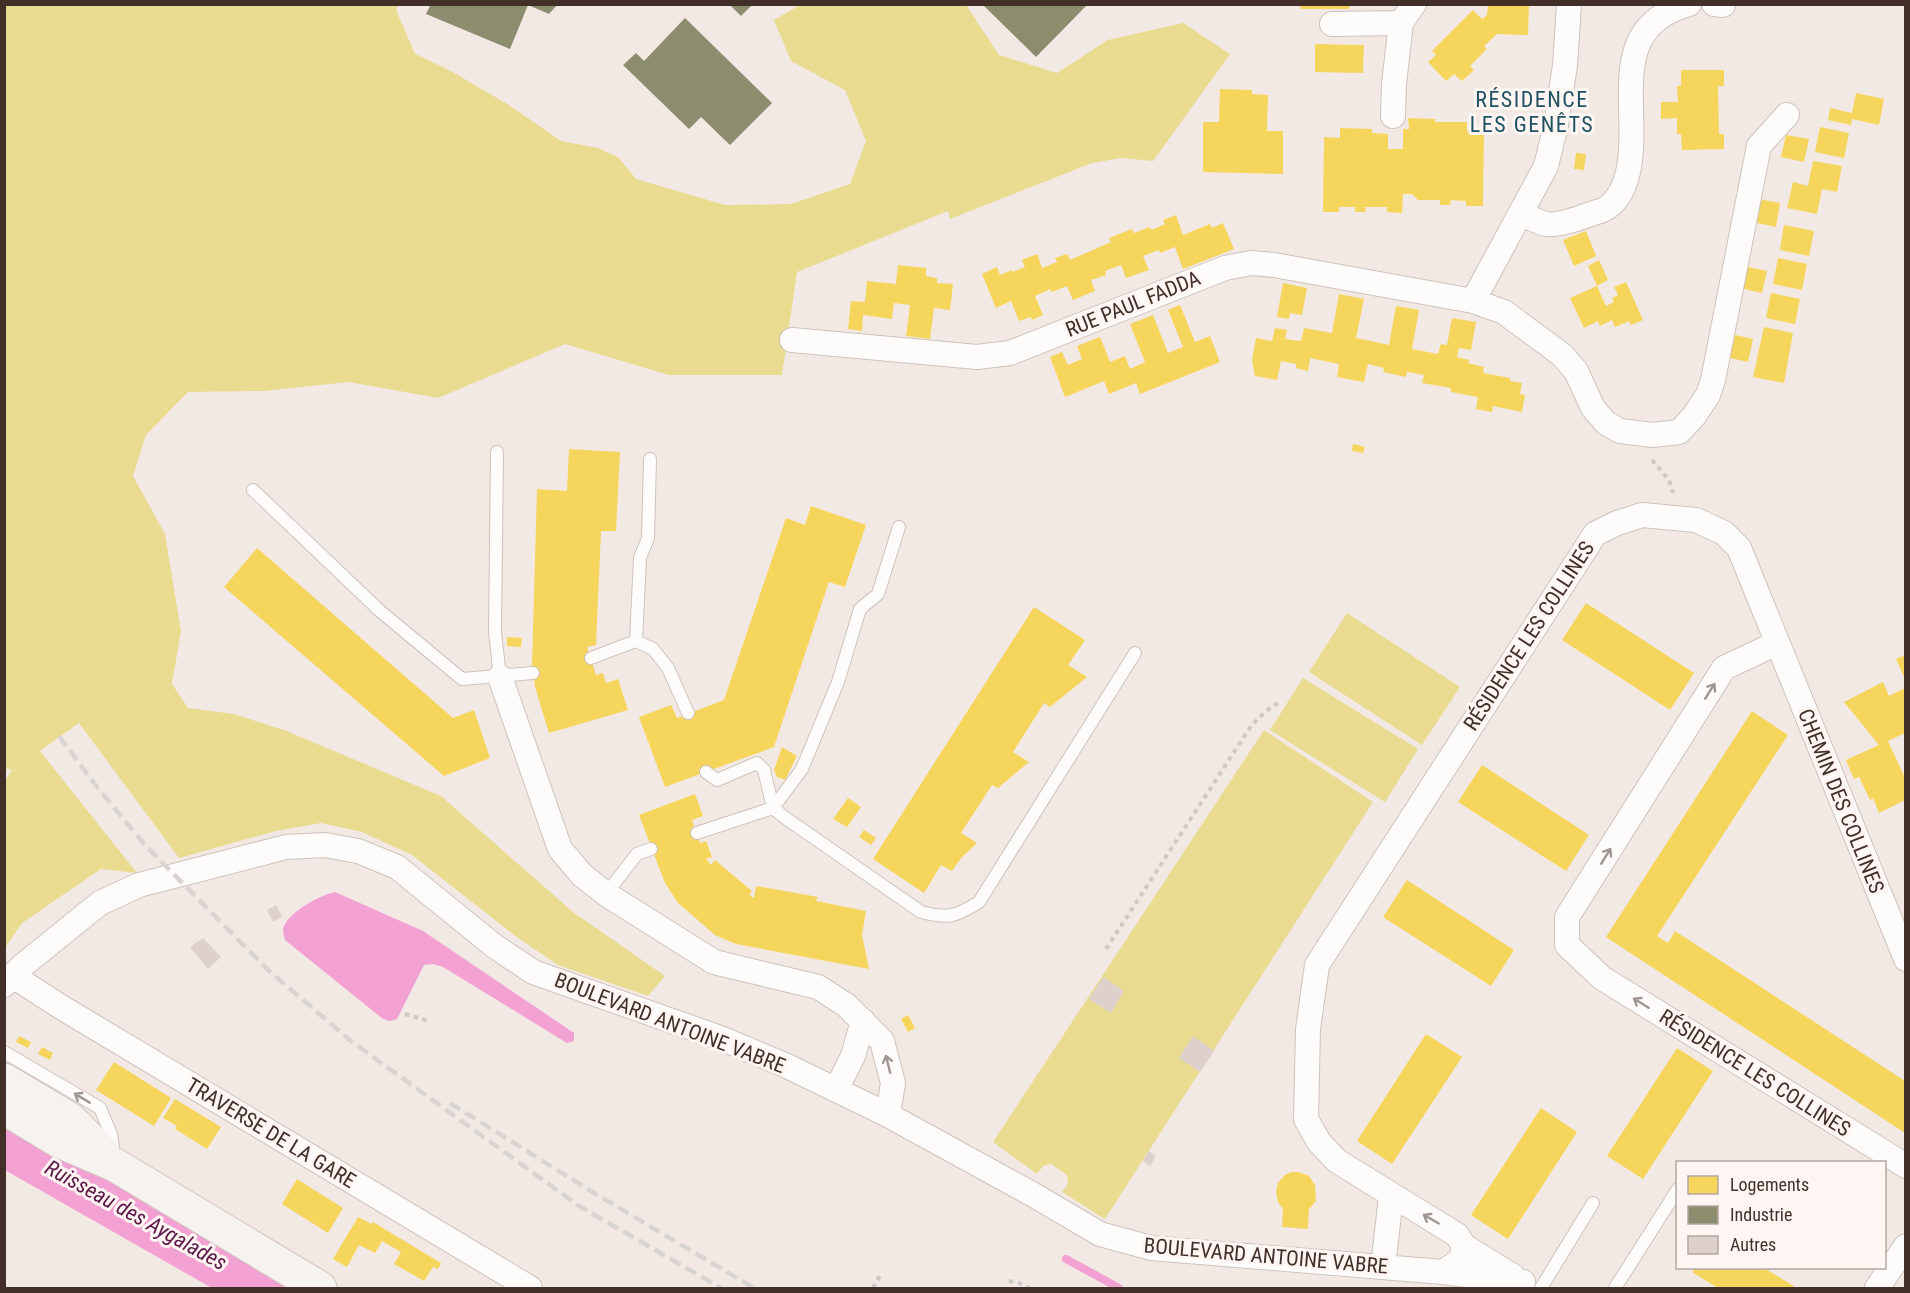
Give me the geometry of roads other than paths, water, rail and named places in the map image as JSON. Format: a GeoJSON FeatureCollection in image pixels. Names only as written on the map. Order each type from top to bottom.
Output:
{"type":"FeatureCollection","features":[{"type":"Feature","properties":{"kind":"main road"},"geometry":{"type":"LineString","coordinates":[[4,1080],[71,1120],[115,1165]]}},
{"type":"Feature","properties":{"kind":"main road"},"geometry":{"type":"LineString","coordinates":[[4,1108],[59,1141],[115,1165],[320,1288]]}},
{"type":"Feature","properties":{"kind":"street"},"geometry":{"type":"LineString","coordinates":[[1473,301],[1546,165],[1556,124],[1565,65],[1569,4]]}},
{"type":"Feature","properties":{"kind":"street"},"geometry":{"type":"LineString","coordinates":[[1521,214],[1548,224],[1580,218],[1608,207],[1624,188],[1630,162],[1632,56],[1640,38],[1652,23],[1675,8],[1689,4]]}},
{"type":"Feature","properties":{"kind":"street"},"geometry":{"type":"LineString","coordinates":[[1714,4],[1723,5]]}},
{"type":"Feature","properties":{"kind":"street"},"geometry":{"type":"LineString","coordinates":[[1332,24],[1407,14],[1394,84],[1393,116]]}},
{"type":"Feature","properties":{"kind":"street","name":"RUE PAUL FADDA"},"geometry":{"type":"LineString","coordinates":[[792,340],[977,357],[1010,353],[1225,268],[1251,263],[1274,265],[1473,301],[1504,312],[1562,355],[1576,371],[1593,408],[1606,423],[1620,430],[1653,435],[1679,432],[1694,416],[1708,395],[1713,380],[1759,146],[1787,115]]}},
{"type":"Feature","properties":{"kind":"street","name":"RÉSIDENCE LES COLLINES"},"geometry":{"type":"LineString","coordinates":[[1532,1286],[1464,1246],[1457,1235],[1336,1161],[1319,1142],[1306,1119],[1308,1029],[1317,965],[1595,534],[1617,523],[1642,515],[1696,519],[1724,533],[1739,548],[1777,643],[1724,668],[1567,917],[1568,945],[1602,978],[1905,1166]]}},
{"type":"Feature","properties":{"kind":"street","name":"CHEMIN DES COLLINES"},"geometry":{"type":"LineString","coordinates":[[1777,643],[1905,959]]}},
{"type":"Feature","properties":{"kind":"street"},"geometry":{"type":"LineString","coordinates":[[500,677],[560,849],[582,875],[606,894],[714,962],[818,987],[846,1005],[882,1041],[893,1083],[888,1115]]}},
{"type":"Feature","properties":{"kind":"street","name":"BOULEVARD ANTOINE VABRE"},"geometry":{"type":"LineString","coordinates":[[9,980],[22,966],[100,903],[139,885],[286,847],[325,845],[358,851],[397,867],[493,945],[533,972],[723,1039],[836,1090],[888,1115],[1100,1234],[1151,1248],[1443,1272],[1532,1286]]}},
{"type":"Feature","properties":{"kind":"street","name":"TRAVERSE DE LA GARE"},"geometry":{"type":"LineString","coordinates":[[9,980],[61,1006],[530,1288]]}},
{"type":"Feature","properties":{"kind":"street"},"geometry":{"type":"LineString","coordinates":[[836,1090],[853,1056],[863,1021]]}},
{"type":"Feature","properties":{"kind":"street"},"geometry":{"type":"LineString","coordinates":[[1383,1267],[1391,1196]]}},
{"type":"Feature","properties":{"kind":"street"},"geometry":{"type":"LineString","coordinates":[[1443,1272],[1461,1260],[1464,1246]]}},
{"type":"Feature","properties":{"kind":"street"},"geometry":{"type":"LineString","coordinates":[[1877,1288],[1905,1246]]}},
{"type":"Feature","properties":{"kind":"lane"},"geometry":{"type":"LineString","coordinates":[[497,452],[495,632],[500,677]]}},
{"type":"Feature","properties":{"kind":"lane"},"geometry":{"type":"LineString","coordinates":[[636,641],[640,558],[648,538],[650,459]]}},
{"type":"Feature","properties":{"kind":"lane"},"geometry":{"type":"LineString","coordinates":[[254,490],[380,611],[462,679],[532,673]]}},
{"type":"Feature","properties":{"kind":"lane"},"geometry":{"type":"LineString","coordinates":[[696,833],[773,808],[802,769],[838,682],[860,609],[878,594],[899,527]]}},
{"type":"Feature","properties":{"kind":"lane"},"geometry":{"type":"LineString","coordinates":[[591,658],[636,641],[653,649],[668,668],[688,713]]}},
{"type":"Feature","properties":{"kind":"lane"},"geometry":{"type":"LineString","coordinates":[[705,772],[717,780],[757,763],[764,770],[773,808],[921,912],[942,917],[959,914],[979,902],[1135,653]]}},
{"type":"Feature","properties":{"kind":"lane"},"geometry":{"type":"LineString","coordinates":[[606,894],[637,854],[651,849]]}},
{"type":"Feature","properties":{"kind":"lane"},"geometry":{"type":"LineString","coordinates":[[4,1052],[99,1108],[111,1134],[115,1165]]}},
{"type":"Feature","properties":{"kind":"lane"},"geometry":{"type":"LineString","coordinates":[[1615,1288],[1676,1191]]}},
{"type":"Feature","properties":{"kind":"lane"},"geometry":{"type":"LineString","coordinates":[[1532,1286],[1593,1203]]}},
{"type":"Feature","properties":{"kind":"waterway","name":"Ruisseau des Aygalades"},"geometry":{"type":"LineString","coordinates":[[4,1142],[234,1273],[248,1277],[267,1288]]}},
{"type":"Feature","properties":{"kind":"waterway"},"geometry":{"type":"LineString","coordinates":[[1066,1259],[1119,1288]]}},
{"type":"Feature","properties":{"kind":"railway"},"geometry":{"type":"LineString","coordinates":[[59,736],[144,844],[268,970],[351,1041],[579,1206],[721,1288]]}},
{"type":"Feature","properties":{"kind":"railway"},"geometry":{"type":"LineString","coordinates":[[450,1103],[589,1190],[754,1288]]}},
{"type":"Feature","properties":{"kind":"district","name":"RÉSIDENCE LES GENÊTS"},"geometry":{"type":"Point","coordinates":[1532,112]}}]}
